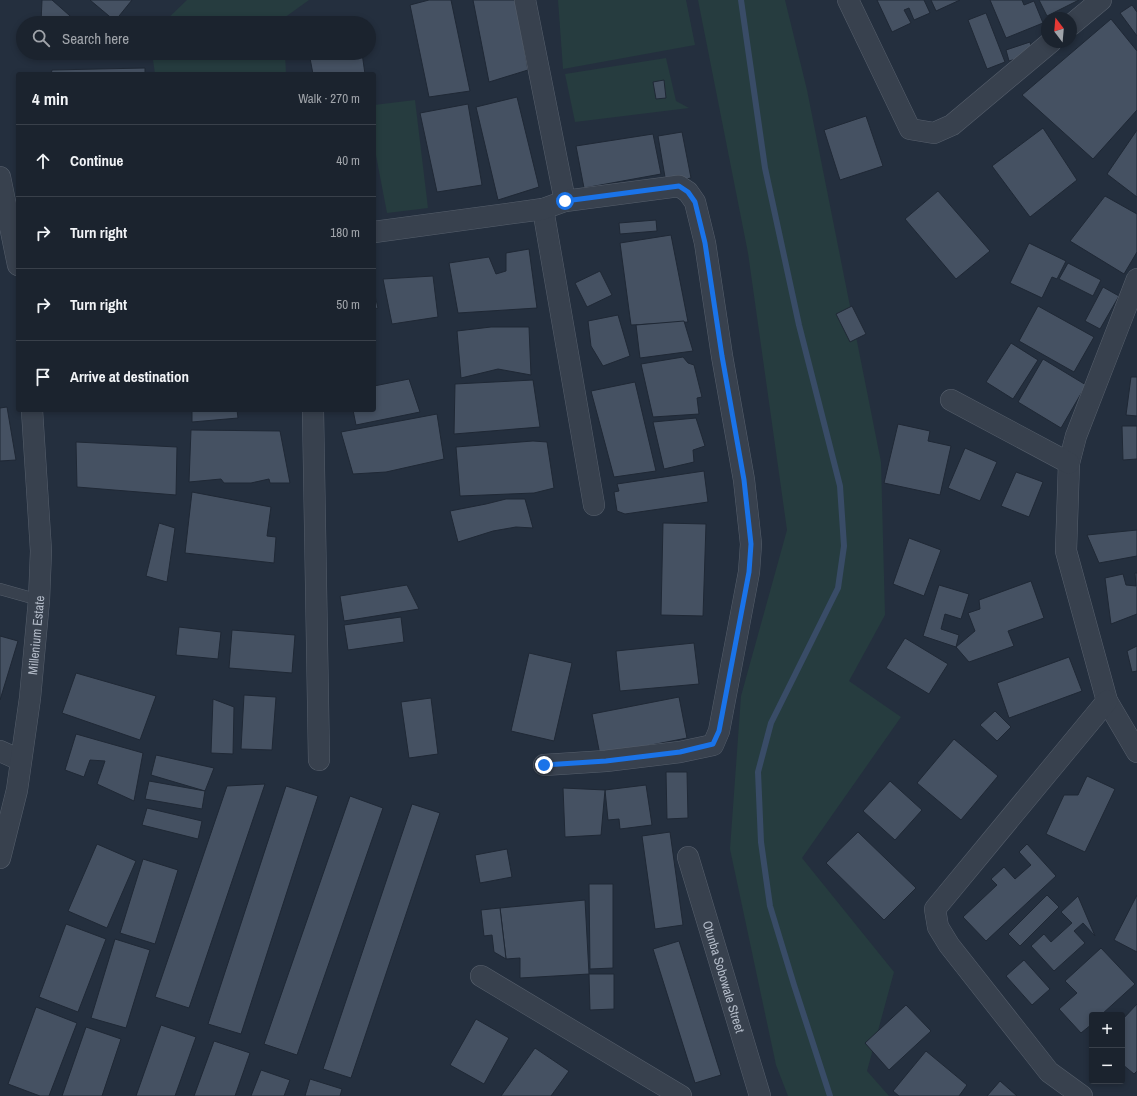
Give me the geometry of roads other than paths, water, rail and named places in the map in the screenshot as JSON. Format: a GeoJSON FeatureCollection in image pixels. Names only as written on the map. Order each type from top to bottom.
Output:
{"type":"FeatureCollection","features":[{"type":"Feature","properties":{"kind":"street"},"geometry":{"type":"LineString","coordinates":[[525,0],[565,201]]}},
{"type":"Feature","properties":{"kind":"street"},"geometry":{"type":"LineString","coordinates":[[848,0],[910,129],[934,133],[952,125],[1044,48]]}},
{"type":"Feature","properties":{"kind":"street"},"geometry":{"type":"LineString","coordinates":[[1077,20],[1101,0]]}},
{"type":"Feature","properties":{"kind":"street"},"geometry":{"type":"LineString","coordinates":[[0,177],[16,255]]}},
{"type":"Feature","properties":{"kind":"street"},"geometry":{"type":"LineString","coordinates":[[376,232],[543,208],[565,201],[679,186],[688,192],[695,202],[705,243],[722,356],[736,428],[744,480],[751,544],[749,572],[719,731],[713,744],[680,752],[606,761],[544,765]]}},
{"type":"Feature","properties":{"kind":"street"},"geometry":{"type":"LineString","coordinates":[[543,208],[594,505]]}},
{"type":"Feature","properties":{"kind":"street"},"geometry":{"type":"LineString","coordinates":[[1137,280],[1076,436],[1069,463],[1066,551],[1107,701],[1137,752]]}},
{"type":"Feature","properties":{"kind":"street"},"geometry":{"type":"LineString","coordinates":[[951,400],[1069,463]]}},
{"type":"Feature","properties":{"kind":"street","name":"Millenium Estate"},"geometry":{"type":"LineString","coordinates":[[0,858],[17,790],[20,760],[30,698],[39,600],[41,551],[32,412]]}},
{"type":"Feature","properties":{"kind":"street"},"geometry":{"type":"LineString","coordinates":[[313,412],[319,760]]}},
{"type":"Feature","properties":{"kind":"street"},"geometry":{"type":"LineString","coordinates":[[1082,1096],[1049,1072],[949,945],[938,927],[935,909],[1107,701]]}},
{"type":"Feature","properties":{"kind":"street"},"geometry":{"type":"LineString","coordinates":[[0,751],[20,760]]}},
{"type":"Feature","properties":{"kind":"street","name":"Otunba Sobowale Street"},"geometry":{"type":"LineString","coordinates":[[688,857],[760,1096]]}},
{"type":"Feature","properties":{"kind":"street"},"geometry":{"type":"LineString","coordinates":[[481,976],[681,1096]]}},
{"type":"Feature","properties":{"kind":"lane"},"geometry":{"type":"LineString","coordinates":[[0,589],[39,600]]}},
{"type":"Feature","properties":{"kind":"waterway"},"geometry":{"type":"LineString","coordinates":[[741,0],[765,168],[799,325],[840,486],[844,546],[838,588],[771,723],[758,772],[761,842],[770,906],[830,1096]]}}]}
